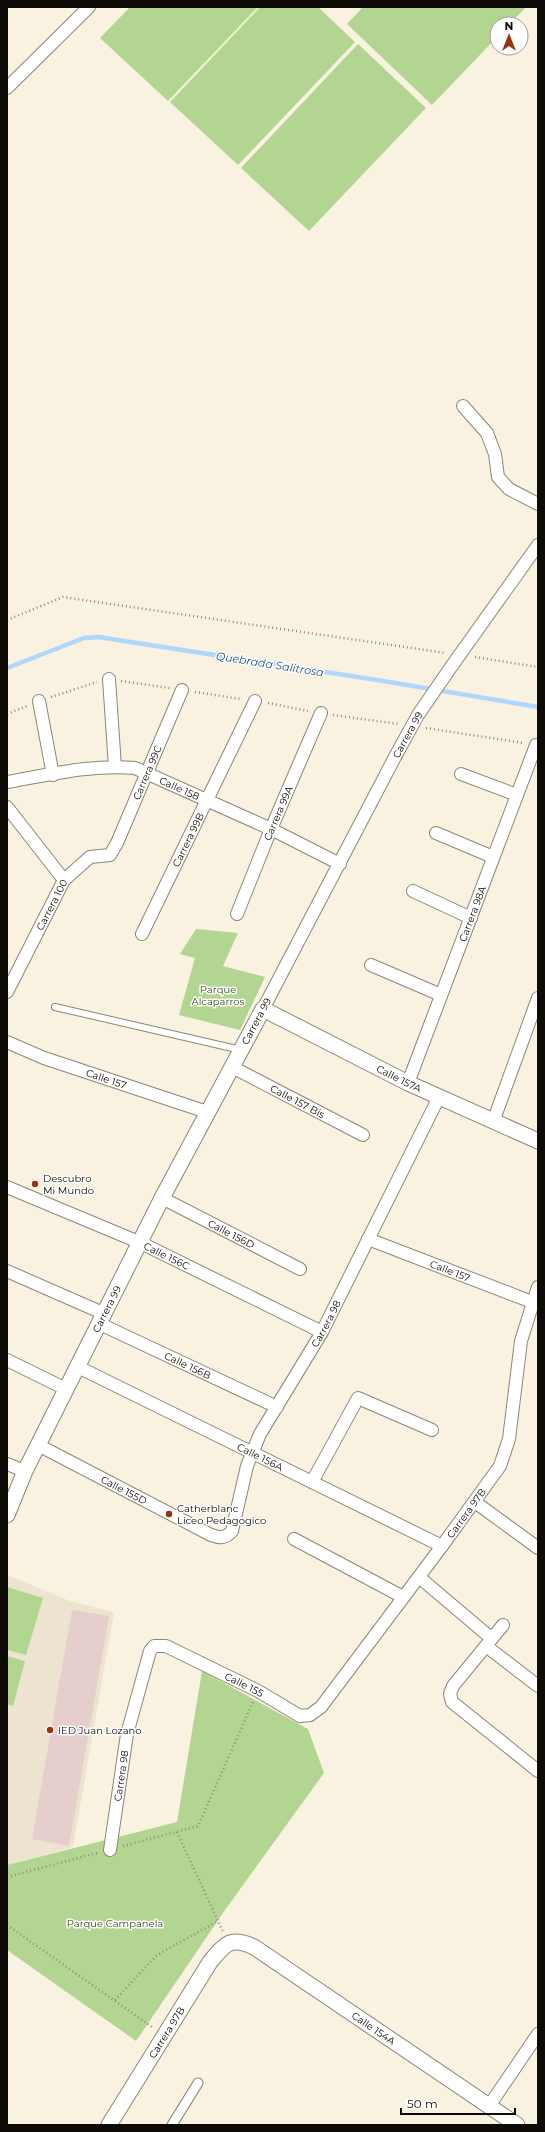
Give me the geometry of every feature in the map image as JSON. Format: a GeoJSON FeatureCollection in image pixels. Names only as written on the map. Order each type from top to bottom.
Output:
{"type":"FeatureCollection","features":[{"type":"Feature","properties":{"kind":"street"},"geometry":{"type":"LineString","coordinates":[[7,88],[89,7]]}},
{"type":"Feature","properties":{"kind":"street"},"geometry":{"type":"LineString","coordinates":[[463,406],[487,433],[495,454],[498,477],[509,489],[538,504]]}},
{"type":"Feature","properties":{"kind":"street","name":"Carrera 99"},"geometry":{"type":"LineString","coordinates":[[7,1516],[25,1471],[103,1319],[162,1198],[416,720],[459,655],[538,545]]}},
{"type":"Feature","properties":{"kind":"street"},"geometry":{"type":"LineString","coordinates":[[109,679],[116,767]]}},
{"type":"Feature","properties":{"kind":"street","name":"Carrera 99C"},"geometry":{"type":"LineString","coordinates":[[64,880],[90,857],[110,855],[117,843],[182,690]]}},
{"type":"Feature","properties":{"kind":"street"},"geometry":{"type":"LineString","coordinates":[[39,701],[53,775]]}},
{"type":"Feature","properties":{"kind":"street","name":"Carrera 99B"},"geometry":{"type":"LineString","coordinates":[[142,934],[255,701]]}},
{"type":"Feature","properties":{"kind":"street","name":"Carrera 99A"},"geometry":{"type":"LineString","coordinates":[[237,914],[271,829],[321,713]]}},
{"type":"Feature","properties":{"kind":"street","name":"Carrera 98A"},"geometry":{"type":"LineString","coordinates":[[408,1083],[536,746]]}},
{"type":"Feature","properties":{"kind":"street","name":"Calle 158"},"geometry":{"type":"LineString","coordinates":[[7,782],[116,767],[135,768],[271,829],[340,864]]}},
{"type":"Feature","properties":{"kind":"street"},"geometry":{"type":"LineString","coordinates":[[461,774],[517,795]]}},
{"type":"Feature","properties":{"kind":"street","name":"Carrera 100"},"geometry":{"type":"LineString","coordinates":[[7,806],[64,880],[7,992]]}},
{"type":"Feature","properties":{"kind":"street"},"geometry":{"type":"LineString","coordinates":[[436,833],[494,857]]}},
{"type":"Feature","properties":{"kind":"street"},"geometry":{"type":"LineString","coordinates":[[413,892],[470,918]]}},
{"type":"Feature","properties":{"kind":"street"},"geometry":{"type":"LineString","coordinates":[[370,965],[442,995]]}},
{"type":"Feature","properties":{"kind":"street"},"geometry":{"type":"LineString","coordinates":[[493,1122],[538,998]]}},
{"type":"Feature","properties":{"kind":"street","name":"Calle 157A"},"geometry":{"type":"LineString","coordinates":[[263,1009],[408,1083],[538,1142]]}},
{"type":"Feature","properties":{"kind":"street","name":"Calle 157"},"geometry":{"type":"LineString","coordinates":[[7,1042],[44,1058],[207,1112]]}},
{"type":"Feature","properties":{"kind":"street","name":"Calle 157 Bis"},"geometry":{"type":"LineString","coordinates":[[232,1067],[363,1135]]}},
{"type":"Feature","properties":{"kind":"street","name":"Carrera 98"},"geometry":{"type":"LineString","coordinates":[[211,1535],[220,1538],[227,1536],[232,1531],[246,1466],[260,1434],[322,1332],[439,1097]]}},
{"type":"Feature","properties":{"kind":"street","name":"Calle 156C"},"geometry":{"type":"LineString","coordinates":[[7,1187],[141,1243],[322,1332]]}},
{"type":"Feature","properties":{"kind":"street","name":"Calle 156D"},"geometry":{"type":"LineString","coordinates":[[162,1198],[300,1268]]}},
{"type":"Feature","properties":{"kind":"street","name":"Calle 157"},"geometry":{"type":"LineString","coordinates":[[368,1239],[535,1304]]}},
{"type":"Feature","properties":{"kind":"street","name":"Calle 156B"},"geometry":{"type":"LineString","coordinates":[[7,1271],[277,1407]]}},
{"type":"Feature","properties":{"kind":"street","name":"Carrera 97B"},"geometry":{"type":"LineString","coordinates":[[321,1707],[475,1502],[500,1466],[509,1439],[521,1341],[535,1304],[538,1287]]}},
{"type":"Feature","properties":{"kind":"street"},"geometry":{"type":"LineString","coordinates":[[7,1360],[66,1389]]}},
{"type":"Feature","properties":{"kind":"street","name":"Calle 156A"},"geometry":{"type":"LineString","coordinates":[[78,1367],[442,1546]]}},
{"type":"Feature","properties":{"kind":"street"},"geometry":{"type":"LineString","coordinates":[[312,1482],[358,1398],[432,1430]]}},
{"type":"Feature","properties":{"kind":"street","name":"Calle 155D"},"geometry":{"type":"LineString","coordinates":[[38,1445],[211,1535]]}},
{"type":"Feature","properties":{"kind":"street"},"geometry":{"type":"LineString","coordinates":[[7,1464],[25,1471]]}},
{"type":"Feature","properties":{"kind":"street"},"geometry":{"type":"LineString","coordinates":[[475,1502],[538,1548]]}},
{"type":"Feature","properties":{"kind":"street"},"geometry":{"type":"LineString","coordinates":[[294,1539],[403,1597]]}},
{"type":"Feature","properties":{"kind":"street"},"geometry":{"type":"LineString","coordinates":[[419,1577],[538,1686]]}},
{"type":"Feature","properties":{"kind":"street"},"geometry":{"type":"LineString","coordinates":[[503,1625],[453,1686],[450,1694],[452,1702],[458,1709],[538,1771]]}},
{"type":"Feature","properties":{"kind":"street","name":"Carrera 98"},"geometry":{"type":"LineString","coordinates":[[110,1850],[127,1734],[136,1701],[150,1651],[154,1646],[166,1646]]}},
{"type":"Feature","properties":{"kind":"street","name":"Calle 155"},"geometry":{"type":"LineString","coordinates":[[166,1646],[258,1691],[300,1716],[310,1715],[321,1707]]}},
{"type":"Feature","properties":{"kind":"street","name":"Calle 154A"},"geometry":{"type":"LineString","coordinates":[[228,1943],[241,1941],[254,1947],[517,2125]]}},
{"type":"Feature","properties":{"kind":"street","name":"Carrera 97B"},"geometry":{"type":"LineString","coordinates":[[109,2125],[210,1962],[228,1943]]}},
{"type":"Feature","properties":{"kind":"street"},"geometry":{"type":"LineString","coordinates":[[489,2106],[538,2034]]}},
{"type":"Feature","properties":{"kind":"street"},"geometry":{"type":"LineString","coordinates":[[172,2125],[198,2083]]}},
{"type":"Feature","properties":{"kind":"lane"},"geometry":{"type":"LineString","coordinates":[[55,1007],[241,1050]]}},
{"type":"Feature","properties":{"kind":"path"},"geometry":{"type":"LineString","coordinates":[[7,620],[63,597],[538,667]]}},
{"type":"Feature","properties":{"kind":"path"},"geometry":{"type":"LineString","coordinates":[[7,714],[39,701],[109,679],[255,701],[321,713],[416,720],[536,746]]}},
{"type":"Feature","properties":{"kind":"path"},"geometry":{"type":"LineString","coordinates":[[7,1877],[198,1826],[258,1691]]}},
{"type":"Feature","properties":{"kind":"path"},"geometry":{"type":"LineString","coordinates":[[177,1832],[228,1943]]}},
{"type":"Feature","properties":{"kind":"path"},"geometry":{"type":"LineString","coordinates":[[115,2000],[157,1955],[218,1922]]}},
{"type":"Feature","properties":{"kind":"path"},"geometry":{"type":"LineString","coordinates":[[7,1925],[164,2035]]}},
{"type":"Feature","properties":{"kind":"shaded area","name":"IED Juan Lozano"},"geometry":{"type":"Polygon","coordinates":[[[7,1575],[70,1601],[114,1612],[73,1847],[7,1865],[7,1575]]]}},
{"type":"Feature","properties":{"kind":"green space"},"geometry":{"type":"Polygon","coordinates":[[[130,7],[258,7],[168,101],[100,38],[130,7]]]}},
{"type":"Feature","properties":{"kind":"green space"},"geometry":{"type":"Polygon","coordinates":[[[260,7],[318,7],[355,42],[238,165],[170,102],[260,7]]]}},
{"type":"Feature","properties":{"kind":"green space"},"geometry":{"type":"Polygon","coordinates":[[[363,7],[526,7],[518,16],[489,16],[489,45],[432,105],[347,24],[363,7]]]}},
{"type":"Feature","properties":{"kind":"green space"},"geometry":{"type":"Polygon","coordinates":[[[358,44],[426,108],[309,231],[241,168],[358,44]]]}},
{"type":"Feature","properties":{"kind":"green space","name":"Parque Alcaparros"},"geometry":{"type":"Polygon","coordinates":[[[196,929],[238,933],[223,966],[265,977],[240,1030],[179,1015],[195,958],[180,954],[196,929]]]}},
{"type":"Feature","properties":{"kind":"green space"},"geometry":{"type":"Polygon","coordinates":[[[7,1587],[43,1598],[26,1655],[7,1650],[7,1587]]]}},
{"type":"Feature","properties":{"kind":"green space"},"geometry":{"type":"Polygon","coordinates":[[[7,1656],[25,1661],[13,1706],[7,1704],[7,1656]]]}},
{"type":"Feature","properties":{"kind":"green space","name":"Parque Campanela"},"geometry":{"type":"Polygon","coordinates":[[[202,1671],[308,1729],[324,1773],[225,1910],[136,2041],[7,1950],[7,1865],[177,1822],[202,1671]]]}},
{"type":"Feature","properties":{"kind":"building"},"geometry":{"type":"Polygon","coordinates":[[[72,1610],[109,1616],[69,1846],[32,1839],[72,1610]]]}},
{"type":"Feature","properties":{"kind":"waterway","name":"Quebrada Salitrosa"},"geometry":{"type":"LineString","coordinates":[[7,668],[84,638],[98,637],[377,680],[538,707]]}},
{"type":"Feature","properties":{"kind":"place","name":"Descubro Mi Mundo"},"geometry":{"type":"Point","coordinates":[35,1184]}},
{"type":"Feature","properties":{"kind":"place","name":"Catherblanc Liceo Pedagogico"},"geometry":{"type":"Point","coordinates":[169,1514]}},
{"type":"Feature","properties":{"kind":"place","name":"IED Juan Lozano"},"geometry":{"type":"Point","coordinates":[50,1730]}}]}
